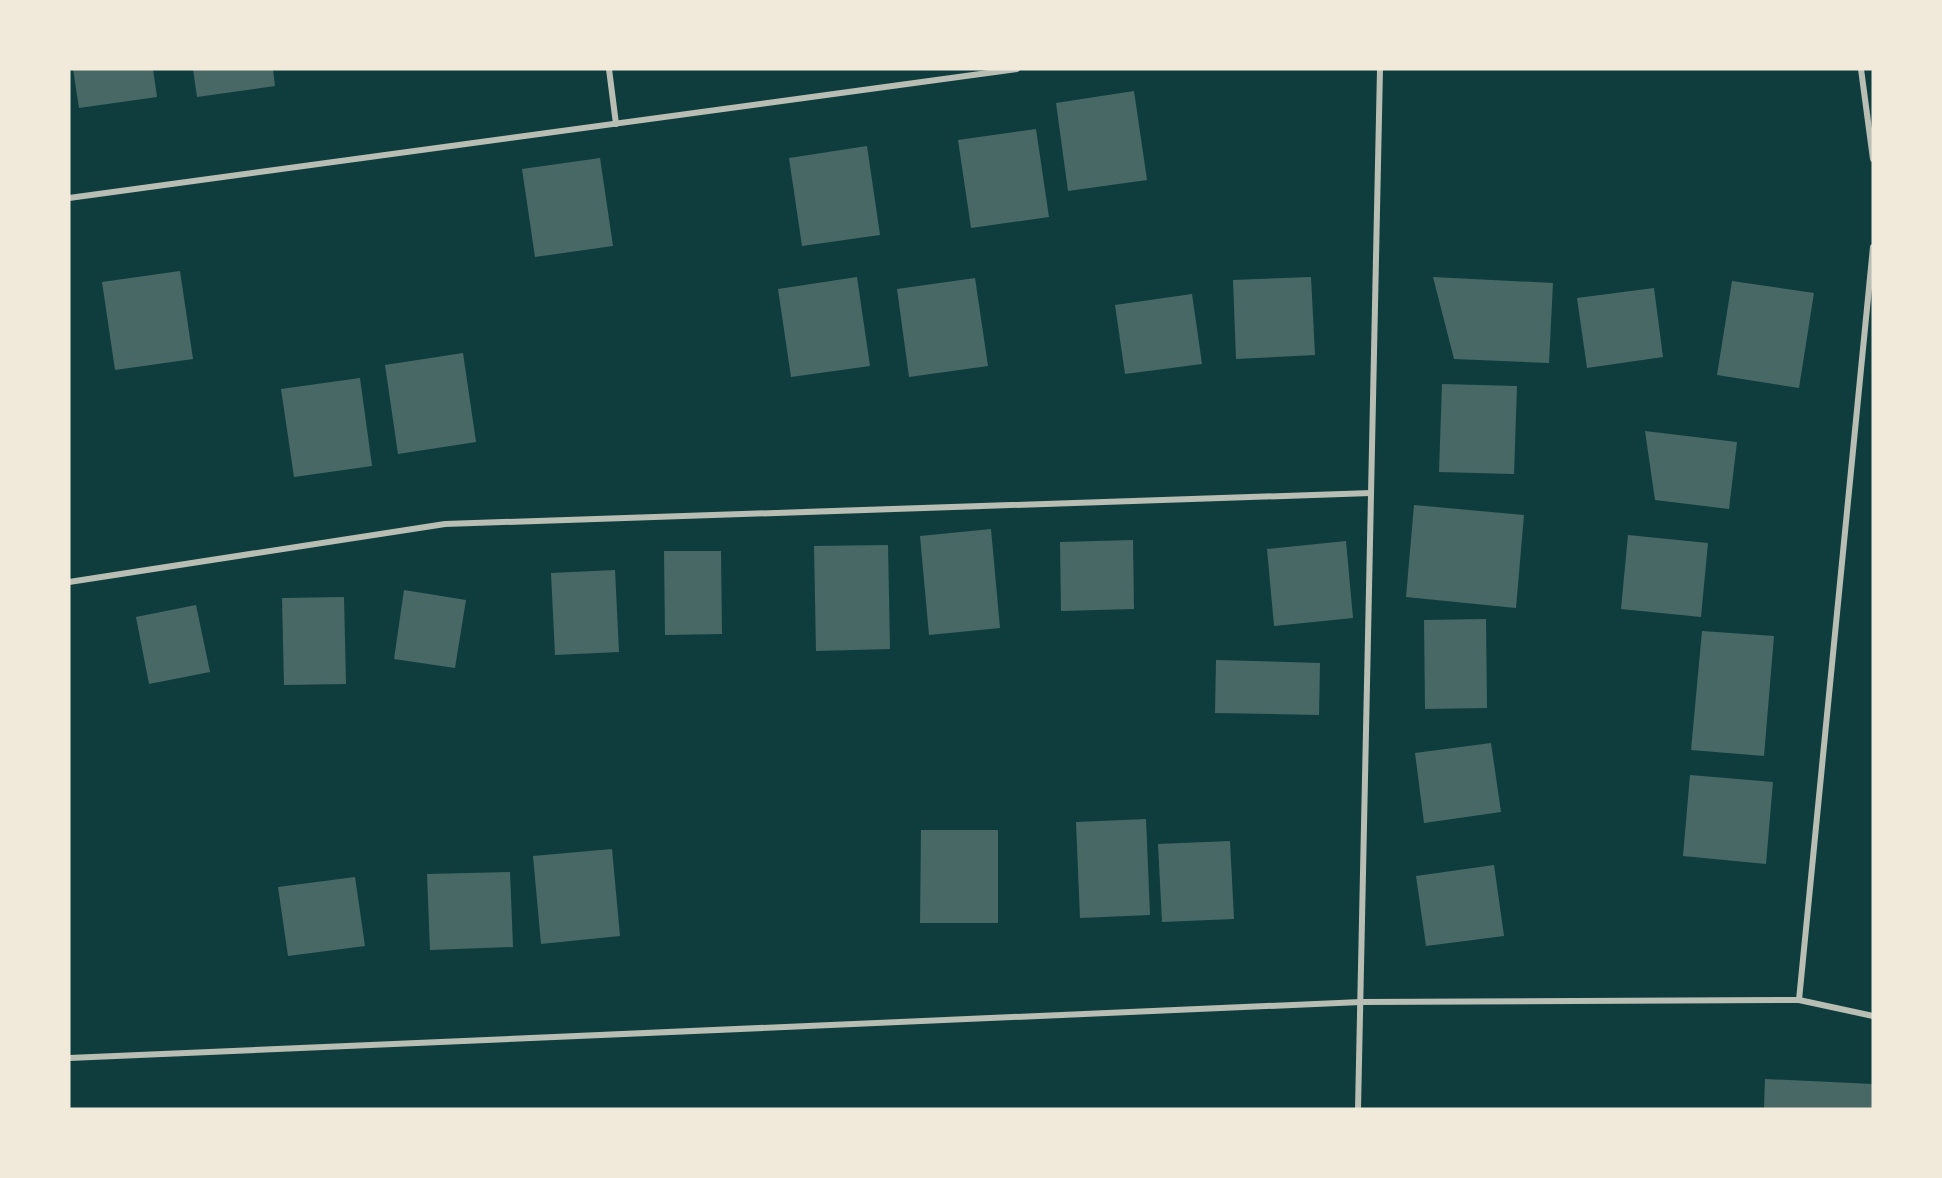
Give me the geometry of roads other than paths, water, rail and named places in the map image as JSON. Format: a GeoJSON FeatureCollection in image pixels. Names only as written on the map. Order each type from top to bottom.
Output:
{"type":"FeatureCollection","features":[{"type":"Feature","properties":{"kind":"street"},"geometry":{"type":"LineString","coordinates":[[609,69],[616,124]]}},
{"type":"Feature","properties":{"kind":"street"},"geometry":{"type":"LineString","coordinates":[[69,198],[1017,69]]}},
{"type":"Feature","properties":{"kind":"street"},"geometry":{"type":"LineString","coordinates":[[1358,1109],[1380,69]]}},
{"type":"Feature","properties":{"kind":"street"},"geometry":{"type":"LineString","coordinates":[[1861,69],[1873,159]]}},
{"type":"Feature","properties":{"kind":"street"},"geometry":{"type":"LineString","coordinates":[[1799,1000],[1873,247]]}},
{"type":"Feature","properties":{"kind":"street"},"geometry":{"type":"LineString","coordinates":[[69,582],[445,524],[1371,493]]}},
{"type":"Feature","properties":{"kind":"street"},"geometry":{"type":"LineString","coordinates":[[69,1058],[1361,1002],[1799,1000],[1873,1016]]}}]}
